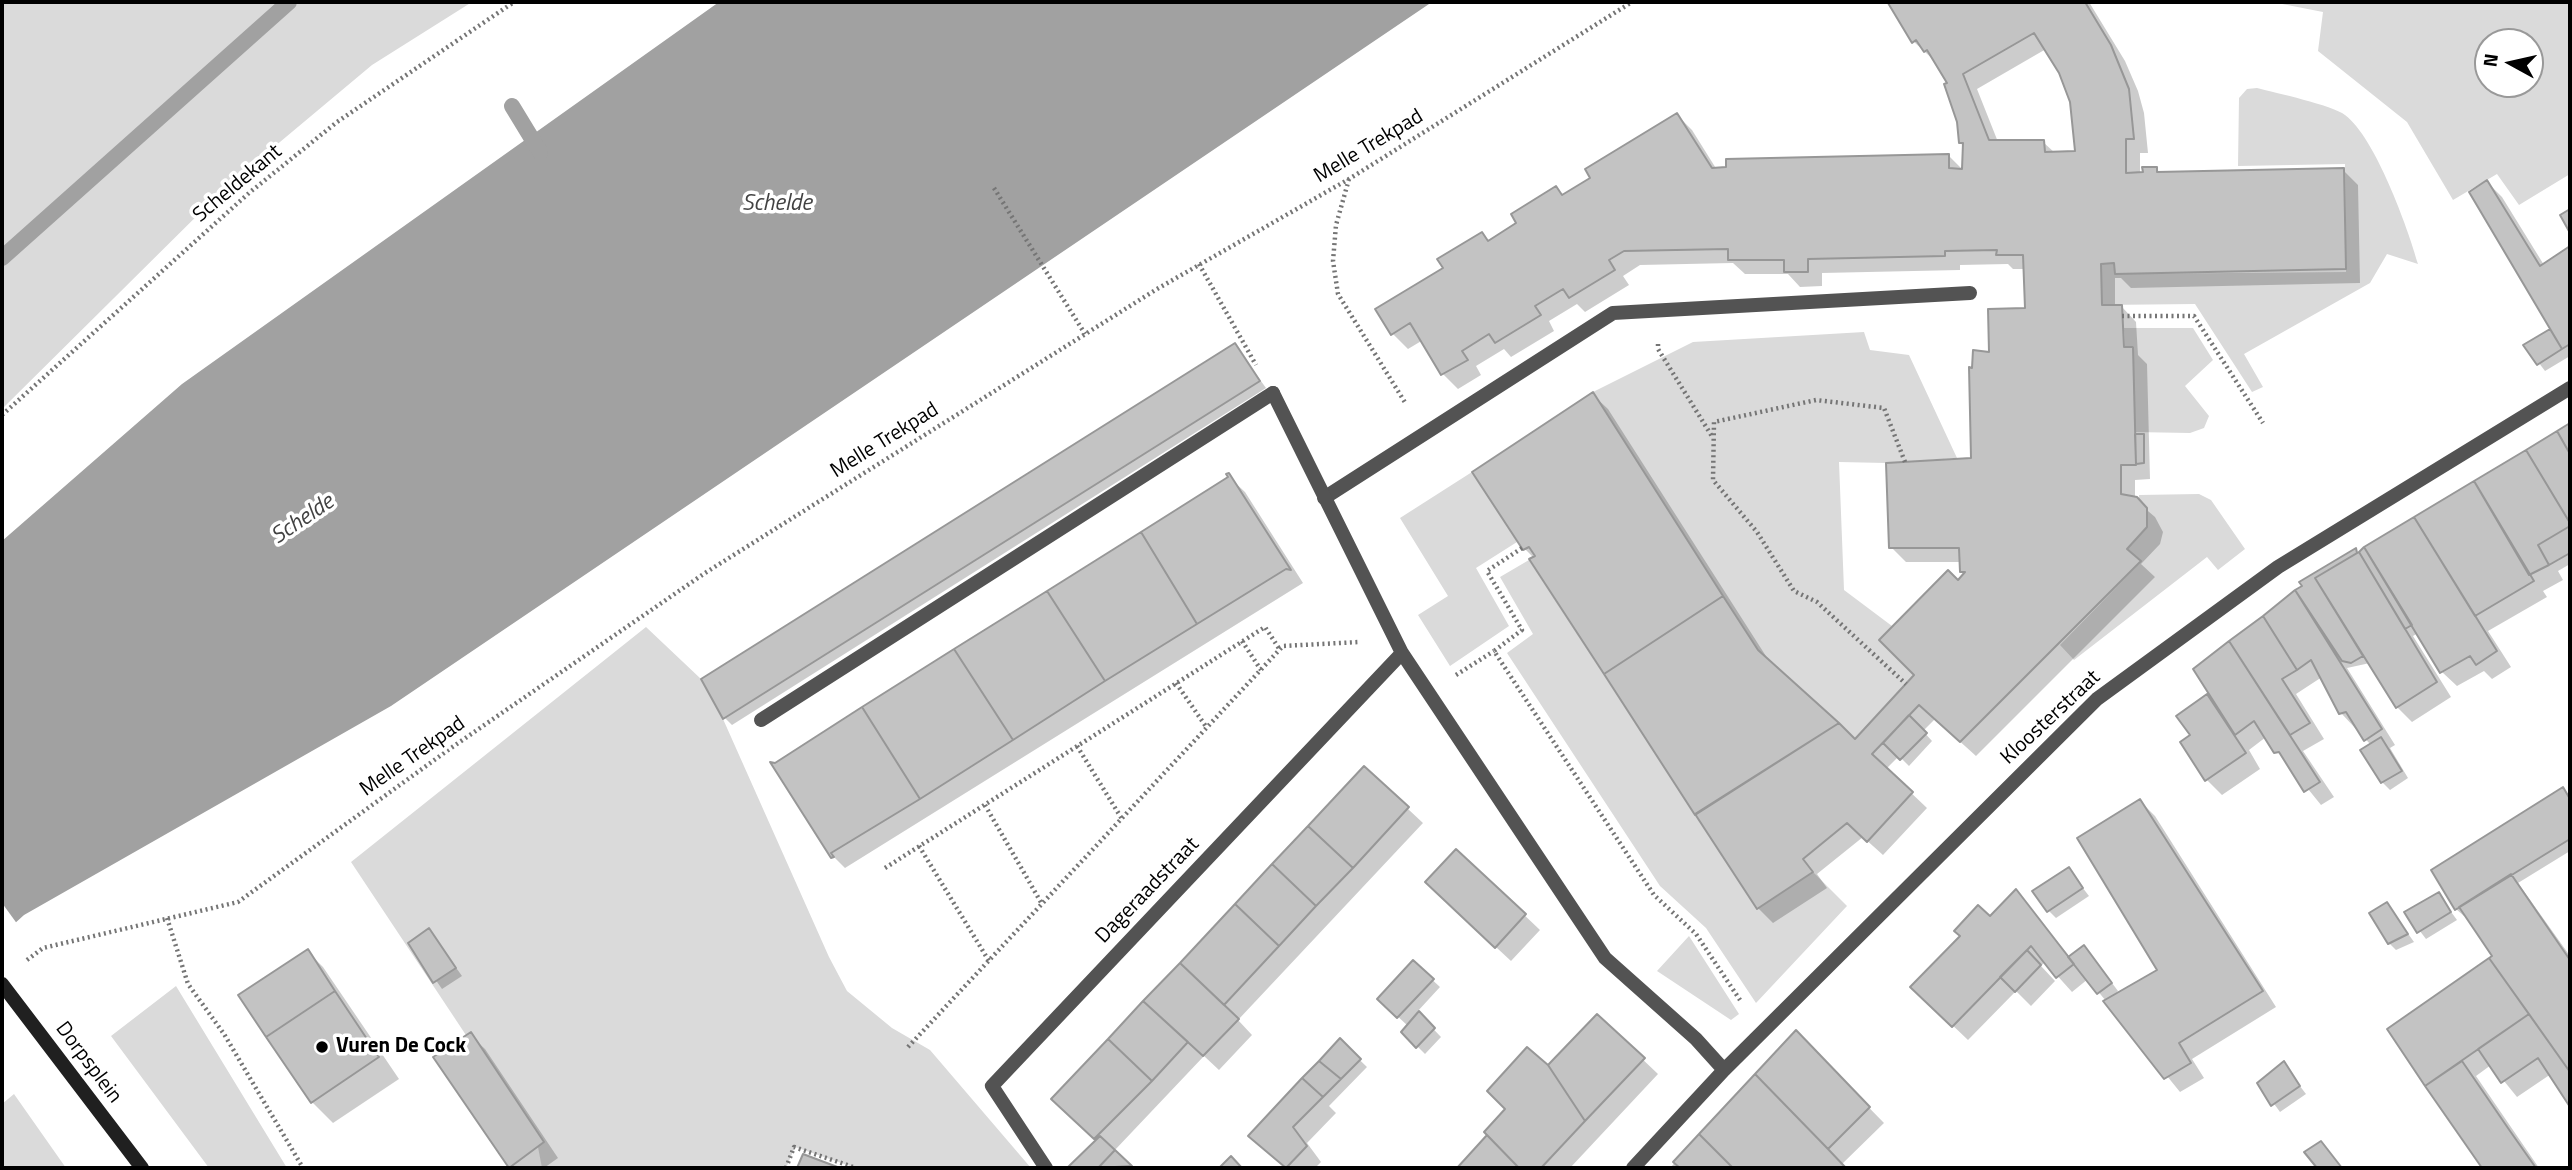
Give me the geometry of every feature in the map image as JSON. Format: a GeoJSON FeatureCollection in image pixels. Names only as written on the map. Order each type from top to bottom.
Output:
{"type":"FeatureCollection","features":[{"type":"Feature","properties":{"kind":"main road","name":"Dorpsplein"},"geometry":{"type":"LineString","coordinates":[[2,984],[142,1168]]}},
{"type":"Feature","properties":{"kind":"street"},"geometry":{"type":"LineString","coordinates":[[1324,498],[1613,313],[1970,293]]}},
{"type":"Feature","properties":{"kind":"street","name":"Kloosterstraat"},"geometry":{"type":"LineString","coordinates":[[1633,1168],[1724,1070],[2097,699],[2278,567],[2570,388]]}},
{"type":"Feature","properties":{"kind":"street"},"geometry":{"type":"LineString","coordinates":[[761,720],[1273,393],[1402,653],[1605,958],[1696,1040],[1724,1070]]}},
{"type":"Feature","properties":{"kind":"street","name":"Dageraadstraat"},"geometry":{"type":"LineString","coordinates":[[1046,1168],[992,1086],[1402,653]]}},
{"type":"Feature","properties":{"kind":"path","name":"Scheldekant"},"geometry":{"type":"LineString","coordinates":[[2,415],[259,185],[337,122],[514,2]]}},
{"type":"Feature","properties":{"kind":"path","name":"Melle Trekpad"},"geometry":{"type":"LineString","coordinates":[[23,964],[43,948],[238,902],[452,748],[705,573],[1085,334],[1199,264],[1349,179],[1632,2]]}},
{"type":"Feature","properties":{"kind":"path"},"geometry":{"type":"LineString","coordinates":[[1349,179],[1336,225],[1333,261],[1338,294],[1425,435]]}},
{"type":"Feature","properties":{"kind":"path"},"geometry":{"type":"LineString","coordinates":[[994,188],[1085,334]]}},
{"type":"Feature","properties":{"kind":"path"},"geometry":{"type":"LineString","coordinates":[[1199,264],[1273,393]]}},
{"type":"Feature","properties":{"kind":"path"},"geometry":{"type":"LineString","coordinates":[[1662,310],[1658,349],[1714,439]]}},
{"type":"Feature","properties":{"kind":"path"},"geometry":{"type":"LineString","coordinates":[[2122,316],[2194,316],[2263,423]]}},
{"type":"Feature","properties":{"kind":"path"},"geometry":{"type":"LineString","coordinates":[[1905,462],[1884,408],[1816,400],[1714,422],[1713,480],[1757,532],[1794,591],[1817,602],[1906,684]]}},
{"type":"Feature","properties":{"kind":"path"},"geometry":{"type":"LineString","coordinates":[[1429,693],[1522,630],[1487,571],[1522,548]]}},
{"type":"Feature","properties":{"kind":"path"},"geometry":{"type":"LineString","coordinates":[[908,1047],[1283,646],[1362,642],[1382,612]]}},
{"type":"Feature","properties":{"kind":"path"},"geometry":{"type":"LineString","coordinates":[[885,868],[1265,627],[1280,650]]}},
{"type":"Feature","properties":{"kind":"path"},"geometry":{"type":"LineString","coordinates":[[1242,641],[1261,670]]}},
{"type":"Feature","properties":{"kind":"path"},"geometry":{"type":"LineString","coordinates":[[1494,651],[1654,895],[1696,934],[1762,1033]]}},
{"type":"Feature","properties":{"kind":"path"},"geometry":{"type":"LineString","coordinates":[[1176,683],[1207,728]]}},
{"type":"Feature","properties":{"kind":"path"},"geometry":{"type":"LineString","coordinates":[[1077,746],[1122,819]]}},
{"type":"Feature","properties":{"kind":"path"},"geometry":{"type":"LineString","coordinates":[[985,805],[1042,904]]}},
{"type":"Feature","properties":{"kind":"path"},"geometry":{"type":"LineString","coordinates":[[919,846],[989,961]]}},
{"type":"Feature","properties":{"kind":"path"},"geometry":{"type":"LineString","coordinates":[[167,918],[188,984],[224,1034],[303,1168]]}},
{"type":"Feature","properties":{"kind":"path"},"geometry":{"type":"LineString","coordinates":[[786,1168],[794,1147],[856,1168]]}},
{"type":"Feature","properties":{"kind":"shaded area"},"geometry":{"type":"Polygon","coordinates":[[[2,2],[472,2],[372,65],[225,188],[2,409],[2,2]]]}},
{"type":"Feature","properties":{"kind":"shaded area"},"geometry":{"type":"Polygon","coordinates":[[[2272,2],[2570,2],[2570,174],[2519,205],[2497,174],[2453,200],[2407,122],[2318,51],[2323,12],[2272,2]]]}},
{"type":"Feature","properties":{"kind":"shaded area"},"geometry":{"type":"Polygon","coordinates":[[[2257,88],[2328,107],[2345,115],[2356,126],[2368,142],[2389,184],[2418,264],[2387,254],[2370,283],[2244,354],[2263,387],[2252,392],[2195,304],[2102,305],[2101,264],[2114,263],[2115,274],[2346,272],[2345,164],[2238,166],[2239,98],[2247,89],[2257,88]]]}},
{"type":"Feature","properties":{"kind":"shaded area"},"geometry":{"type":"Polygon","coordinates":[[[2124,328],[2193,328],[2213,360],[2185,386],[2209,416],[2204,428],[2190,433],[2134,432],[2134,346],[2125,346],[2124,328]]]}},
{"type":"Feature","properties":{"kind":"shaded area"},"geometry":{"type":"Polygon","coordinates":[[[1864,332],[1870,350],[1909,355],[1957,458],[1886,463],[1839,462],[1844,590],[1892,626],[1879,640],[1914,675],[1872,754],[1758,650],[1593,392],[1693,342],[1864,332]]]}},
{"type":"Feature","properties":{"kind":"shaded area"},"geometry":{"type":"Polygon","coordinates":[[[1472,472],[1517,542],[1476,568],[1509,626],[1450,666],[1418,615],[1448,596],[1400,518],[1472,472]]]}},
{"type":"Feature","properties":{"kind":"shaded area"},"geometry":{"type":"Polygon","coordinates":[[[2199,494],[2211,500],[2245,549],[2218,570],[2207,557],[2074,660],[2060,645],[2141,562],[2127,549],[2148,524],[2147,508],[2139,495],[2199,494]]]}},
{"type":"Feature","properties":{"kind":"shaded area"},"geometry":{"type":"Polygon","coordinates":[[[1529,560],[1757,909],[1813,872],[1847,906],[1756,1003],[1706,928],[1660,886],[1507,653],[1533,634],[1500,577],[1529,560]]]}},
{"type":"Feature","properties":{"kind":"shaded area"},"geometry":{"type":"Polygon","coordinates":[[[646,627],[701,679],[723,719],[829,957],[847,991],[892,1028],[930,1050],[1031,1168],[856,1168],[795,1147],[786,1168],[542,1168],[537,1142],[351,862],[646,627]]]}},
{"type":"Feature","properties":{"kind":"shaded area"},"geometry":{"type":"Polygon","coordinates":[[[1689,936],[1739,1014],[1731,1020],[1657,971],[1689,936]]]}},
{"type":"Feature","properties":{"kind":"shaded area"},"geometry":{"type":"Polygon","coordinates":[[[176,986],[287,1168],[209,1168],[111,1036],[176,986]]]}},
{"type":"Feature","properties":{"kind":"shaded area"},"geometry":{"type":"Polygon","coordinates":[[[14,1094],[66,1168],[2,1168],[2,1104],[14,1094]]]}},
{"type":"Feature","properties":{"kind":"water","name":"Schelde"},"geometry":{"type":"Polygon","coordinates":[[[719,2],[1432,2],[391,706],[24,915],[2,935],[2,541],[182,384],[719,2]]]}},
{"type":"Feature","properties":{"kind":"pier"},"geometry":{"type":"Polygon","coordinates":[[[2,903],[18,925],[2,939],[2,903]]]}},
{"type":"Feature","properties":{"kind":"building"},"geometry":{"type":"Polygon","coordinates":[[[2085,2],[2111,45],[2129,89],[2134,139],[2126,139],[2126,173],[2143,172],[2142,167],[2157,167],[2157,172],[2344,168],[2346,269],[2115,274],[2114,263],[2101,264],[2102,305],[2122,305],[2124,347],[2133,347],[2136,465],[2121,465],[2121,494],[2137,497],[2147,508],[2147,527],[2127,549],[2141,561],[1960,742],[1919,705],[1872,754],[1913,792],[1867,842],[1847,823],[1803,859],[1813,872],[1757,909],[1695,814],[1839,723],[1855,739],[1914,675],[1879,640],[1948,570],[1958,580],[1965,572],[1960,572],[1959,548],[1889,548],[1886,463],[1971,458],[1969,367],[1972,368],[1973,350],[1989,352],[1988,309],[2025,308],[2023,255],[1996,255],[1997,250],[1945,251],[1945,256],[1808,259],[1808,272],[1784,272],[1784,260],[1728,260],[1728,249],[1624,251],[1609,260],[1615,270],[1569,298],[1563,289],[1535,306],[1541,315],[1495,343],[1489,334],[1462,351],[1468,360],[1441,375],[1410,323],[1391,335],[1375,309],[1443,268],[1437,259],[1482,232],[1488,241],[1516,223],[1511,214],[1556,186],[1562,195],[1590,178],[1585,169],[1677,113],[1712,168],[1726,167],[1726,159],[1949,154],[1949,168],[1962,169],[1963,143],[1959,143],[1957,122],[1944,84],[1947,83],[1927,50],[1924,52],[1916,40],[1912,43],[1888,3],[2085,2]],[[2034,33],[1963,74],[1989,140],[2044,140],[2045,152],[2075,151],[2070,102],[2059,73],[2034,33]]]}},
{"type":"Feature","properties":{"kind":"building"},"geometry":{"type":"Polygon","coordinates":[[[2487,180],[2540,266],[2570,246],[2570,344],[2562,349],[2469,192],[2487,180]]]}},
{"type":"Feature","properties":{"kind":"building"},"geometry":{"type":"Polygon","coordinates":[[[2570,209],[2570,233],[2560,215],[2570,209]]]}},
{"type":"Feature","properties":{"kind":"building"},"geometry":{"type":"Polygon","coordinates":[[[2550,329],[2562,349],[2537,365],[2523,345],[2550,329]]]}},
{"type":"Feature","properties":{"kind":"building"},"geometry":{"type":"Polygon","coordinates":[[[1235,343],[1260,381],[723,719],[701,679],[1235,343]]]}},
{"type":"Feature","properties":{"kind":"building"},"geometry":{"type":"Polygon","coordinates":[[[1593,392],[1723,596],[1604,674],[1529,559],[1535,556],[1529,547],[1523,550],[1472,472],[1593,392]]]}},
{"type":"Feature","properties":{"kind":"building"},"geometry":{"type":"Polygon","coordinates":[[[2570,423],[2570,454],[2557,431],[2570,423]]]}},
{"type":"Feature","properties":{"kind":"building"},"geometry":{"type":"Polygon","coordinates":[[[2557,431],[2570,454],[2570,523],[2526,450],[2557,431]]]}},
{"type":"Feature","properties":{"kind":"building"},"geometry":{"type":"Polygon","coordinates":[[[2135,434],[2144,434],[2144,463],[2136,464],[2135,434]]]}},
{"type":"Feature","properties":{"kind":"building"},"geometry":{"type":"Polygon","coordinates":[[[2526,450],[2570,523],[2570,526],[2538,545],[2549,565],[2529,575],[2474,481],[2526,450]]]}},
{"type":"Feature","properties":{"kind":"building"},"geometry":{"type":"Polygon","coordinates":[[[1229,473],[1291,570],[1286,569],[1197,624],[1141,532],[1228,477],[1226,474],[1229,473]]]}},
{"type":"Feature","properties":{"kind":"building"},"geometry":{"type":"Polygon","coordinates":[[[2474,481],[2534,581],[2475,616],[2414,517],[2474,481]]]}},
{"type":"Feature","properties":{"kind":"building"},"geometry":{"type":"Polygon","coordinates":[[[2414,517],[2497,651],[2476,665],[2470,656],[2440,673],[2364,547],[2414,517]]]}},
{"type":"Feature","properties":{"kind":"building"},"geometry":{"type":"Polygon","coordinates":[[[2570,526],[2570,553],[2549,565],[2538,545],[2570,526]]]}},
{"type":"Feature","properties":{"kind":"building"},"geometry":{"type":"Polygon","coordinates":[[[1141,532],[1197,624],[1105,681],[1047,591],[1141,532]]]}},
{"type":"Feature","properties":{"kind":"building"},"geometry":{"type":"Polygon","coordinates":[[[2364,547],[2412,625],[2405,629],[2359,552],[2364,547]]]}},
{"type":"Feature","properties":{"kind":"building"},"geometry":{"type":"Polygon","coordinates":[[[2356,548],[2357,553],[2315,578],[2363,656],[2351,663],[2342,661],[2295,590],[2302,586],[2299,582],[2356,548]]]}},
{"type":"Feature","properties":{"kind":"building"},"geometry":{"type":"Polygon","coordinates":[[[2359,552],[2437,682],[2396,708],[2315,578],[2359,552]]]}},
{"type":"Feature","properties":{"kind":"building"},"geometry":{"type":"Polygon","coordinates":[[[2295,590],[2382,729],[2364,741],[2346,712],[2339,714],[2311,660],[2297,670],[2263,616],[2295,590]]]}},
{"type":"Feature","properties":{"kind":"building"},"geometry":{"type":"Polygon","coordinates":[[[1047,591],[1105,681],[1013,740],[954,649],[1047,591]]]}},
{"type":"Feature","properties":{"kind":"building"},"geometry":{"type":"Polygon","coordinates":[[[1723,596],[1758,650],[1839,723],[1695,815],[1604,674],[1723,596]]]}},
{"type":"Feature","properties":{"kind":"building"},"geometry":{"type":"Polygon","coordinates":[[[2263,616],[2297,670],[2282,679],[2310,723],[2290,735],[2229,641],[2263,616]]]}},
{"type":"Feature","properties":{"kind":"building"},"geometry":{"type":"Polygon","coordinates":[[[2229,641],[2320,782],[2304,792],[2279,752],[2274,753],[2254,721],[2235,735],[2193,669],[2229,641]]]}},
{"type":"Feature","properties":{"kind":"building"},"geometry":{"type":"Polygon","coordinates":[[[954,649],[1013,740],[920,799],[862,707],[954,649]]]}},
{"type":"Feature","properties":{"kind":"building"},"geometry":{"type":"Polygon","coordinates":[[[2207,694],[2246,753],[2205,781],[2180,742],[2190,735],[2176,716],[2207,694]]]}},
{"type":"Feature","properties":{"kind":"building"},"geometry":{"type":"Polygon","coordinates":[[[862,707],[920,799],[831,853],[834,857],[831,858],[770,762],[775,763],[862,707]]]}},
{"type":"Feature","properties":{"kind":"building"},"geometry":{"type":"Polygon","coordinates":[[[1909,715],[1927,733],[1900,760],[1883,743],[1909,715]]]}},
{"type":"Feature","properties":{"kind":"building"},"geometry":{"type":"Polygon","coordinates":[[[2381,737],[2402,771],[2381,783],[2360,750],[2381,737]]]}},
{"type":"Feature","properties":{"kind":"building"},"geometry":{"type":"Polygon","coordinates":[[[1364,766],[1409,807],[1353,868],[1308,826],[1364,766]]]}},
{"type":"Feature","properties":{"kind":"building"},"geometry":{"type":"Polygon","coordinates":[[[2563,787],[2570,799],[2570,839],[2455,910],[2431,870],[2563,787]]]}},
{"type":"Feature","properties":{"kind":"building"},"geometry":{"type":"Polygon","coordinates":[[[2140,799],[2263,991],[2179,1043],[2191,1063],[2164,1079],[2103,1001],[2157,970],[2077,838],[2140,799]]]}},
{"type":"Feature","properties":{"kind":"building"},"geometry":{"type":"Polygon","coordinates":[[[1308,826],[1353,868],[1316,906],[1272,864],[1308,826]]]}},
{"type":"Feature","properties":{"kind":"building"},"geometry":{"type":"Polygon","coordinates":[[[1456,849],[1526,914],[1495,948],[1425,882],[1456,849]]]}},
{"type":"Feature","properties":{"kind":"building"},"geometry":{"type":"Polygon","coordinates":[[[1272,864],[1316,906],[1279,946],[1235,904],[1272,864]]]}},
{"type":"Feature","properties":{"kind":"building"},"geometry":{"type":"Polygon","coordinates":[[[2069,867],[2083,888],[2047,912],[2032,891],[2069,867]]]}},
{"type":"Feature","properties":{"kind":"building"},"geometry":{"type":"Polygon","coordinates":[[[2511,874],[2570,960],[2570,1072],[2489,958],[2492,956],[2459,907],[2511,874]]]}},
{"type":"Feature","properties":{"kind":"building"},"geometry":{"type":"Polygon","coordinates":[[[2016,889],[2074,964],[2056,978],[2031,946],[1952,1027],[1910,987],[1960,936],[1954,931],[1978,905],[1990,916],[2016,889]]]}},
{"type":"Feature","properties":{"kind":"building"},"geometry":{"type":"Polygon","coordinates":[[[2439,892],[2451,912],[2417,933],[2404,912],[2439,892]]]}},
{"type":"Feature","properties":{"kind":"building"},"geometry":{"type":"Polygon","coordinates":[[[2387,902],[2408,934],[2388,944],[2369,913],[2387,902]]]}},
{"type":"Feature","properties":{"kind":"building"},"geometry":{"type":"Polygon","coordinates":[[[1235,904],[1279,946],[1224,1005],[1180,963],[1235,904]]]}},
{"type":"Feature","properties":{"kind":"building"},"geometry":{"type":"Polygon","coordinates":[[[429,928],[456,968],[433,983],[408,943],[429,928]]]}},
{"type":"Feature","properties":{"kind":"building"},"geometry":{"type":"Polygon","coordinates":[[[2084,945],[2112,983],[2097,994],[2068,957],[2084,945]]]}},
{"type":"Feature","properties":{"kind":"building"},"geometry":{"type":"Polygon","coordinates":[[[308,949],[335,991],[266,1037],[238,995],[308,949]]]}},
{"type":"Feature","properties":{"kind":"building"},"geometry":{"type":"Polygon","coordinates":[[[2027,950],[2041,965],[2015,992],[2000,977],[2027,950]]]}},
{"type":"Feature","properties":{"kind":"building"},"geometry":{"type":"Polygon","coordinates":[[[2489,958],[2529,1014],[2425,1086],[2387,1029],[2489,958]]]}},
{"type":"Feature","properties":{"kind":"building"},"geometry":{"type":"Polygon","coordinates":[[[1413,960],[1434,979],[1397,1018],[1377,999],[1413,960]]]}},
{"type":"Feature","properties":{"kind":"building"},"geometry":{"type":"Polygon","coordinates":[[[1180,963],[1239,1019],[1203,1056],[1143,1001],[1180,963]]]}},
{"type":"Feature","properties":{"kind":"building","name":"Vuren De Cock"},"geometry":{"type":"Polygon","coordinates":[[[335,991],[379,1057],[311,1103],[266,1037],[335,991]]]}},
{"type":"Feature","properties":{"kind":"building"},"geometry":{"type":"Polygon","coordinates":[[[1143,1001],[1188,1042],[1152,1081],[1108,1039],[1143,1001]]]}},
{"type":"Feature","properties":{"kind":"building"},"geometry":{"type":"Polygon","coordinates":[[[1419,1011],[1435,1028],[1416,1048],[1401,1032],[1419,1011]]]}},
{"type":"Feature","properties":{"kind":"building"},"geometry":{"type":"Polygon","coordinates":[[[1597,1014],[1645,1058],[1585,1121],[1548,1065],[1597,1014]]]}},
{"type":"Feature","properties":{"kind":"building"},"geometry":{"type":"Polygon","coordinates":[[[2529,1014],[2570,1072],[2570,1107],[2538,1058],[2501,1083],[2478,1049],[2529,1014]]]}},
{"type":"Feature","properties":{"kind":"building"},"geometry":{"type":"Polygon","coordinates":[[[1796,1030],[1870,1107],[1828,1149],[1755,1074],[1796,1030]]]}},
{"type":"Feature","properties":{"kind":"building"},"geometry":{"type":"Polygon","coordinates":[[[471,1032],[544,1142],[509,1168],[433,1057],[471,1032]]]}},
{"type":"Feature","properties":{"kind":"building"},"geometry":{"type":"Polygon","coordinates":[[[1340,1038],[1361,1059],[1341,1079],[1319,1061],[1340,1038]]]}},
{"type":"Feature","properties":{"kind":"building"},"geometry":{"type":"Polygon","coordinates":[[[1108,1039],[1152,1081],[1094,1139],[1051,1099],[1108,1039]]]}},
{"type":"Feature","properties":{"kind":"building"},"geometry":{"type":"Polygon","coordinates":[[[1527,1047],[1548,1065],[1585,1121],[1541,1168],[1519,1168],[1484,1132],[1505,1109],[1487,1091],[1527,1047]]]}},
{"type":"Feature","properties":{"kind":"building"},"geometry":{"type":"Polygon","coordinates":[[[1319,1061],[1341,1079],[1323,1097],[1302,1078],[1319,1061]]]}},
{"type":"Feature","properties":{"kind":"building"},"geometry":{"type":"Polygon","coordinates":[[[2284,1061],[2300,1086],[2271,1106],[2257,1083],[2284,1061]]]}},
{"type":"Feature","properties":{"kind":"building"},"geometry":{"type":"Polygon","coordinates":[[[2462,1061],[2536,1168],[2482,1168],[2425,1086],[2462,1061]]]}},
{"type":"Feature","properties":{"kind":"building"},"geometry":{"type":"Polygon","coordinates":[[[1755,1074],[1846,1168],[1733,1168],[1699,1134],[1755,1074]]]}},
{"type":"Feature","properties":{"kind":"building"},"geometry":{"type":"Polygon","coordinates":[[[1302,1078],[1323,1097],[1293,1127],[1307,1146],[1286,1168],[1248,1136],[1302,1078]]]}},
{"type":"Feature","properties":{"kind":"building"},"geometry":{"type":"Polygon","coordinates":[[[1699,1134],[1733,1168],[1680,1168],[1673,1162],[1699,1134]]]}},
{"type":"Feature","properties":{"kind":"building"},"geometry":{"type":"Polygon","coordinates":[[[1487,1135],[1519,1168],[1457,1168],[1487,1135]]]}},
{"type":"Feature","properties":{"kind":"building"},"geometry":{"type":"Polygon","coordinates":[[[1100,1136],[1115,1150],[1098,1168],[1067,1168],[1100,1136]]]}},
{"type":"Feature","properties":{"kind":"building"},"geometry":{"type":"Polygon","coordinates":[[[2321,1141],[2342,1168],[2317,1168],[2304,1152],[2321,1141]]]}},
{"type":"Feature","properties":{"kind":"building"},"geometry":{"type":"Polygon","coordinates":[[[1115,1150],[1132,1166],[1098,1168],[1115,1150]]]}},
{"type":"Feature","properties":{"kind":"building"},"geometry":{"type":"Polygon","coordinates":[[[803,1154],[840,1168],[797,1168],[803,1154]]]}},
{"type":"Feature","properties":{"kind":"building"},"geometry":{"type":"Polygon","coordinates":[[[1231,1156],[1242,1168],[1219,1168],[1231,1156]]]}},
{"type":"Feature","properties":{"kind":"waterway"},"geometry":{"type":"LineString","coordinates":[[2,258],[289,2]]}},
{"type":"Feature","properties":{"kind":"waterway"},"geometry":{"type":"LineString","coordinates":[[512,106],[540,152]]}},
{"type":"Feature","properties":{"kind":"place","name":"Vuren De Cock"},"geometry":{"type":"Point","coordinates":[322,1047]}}]}
